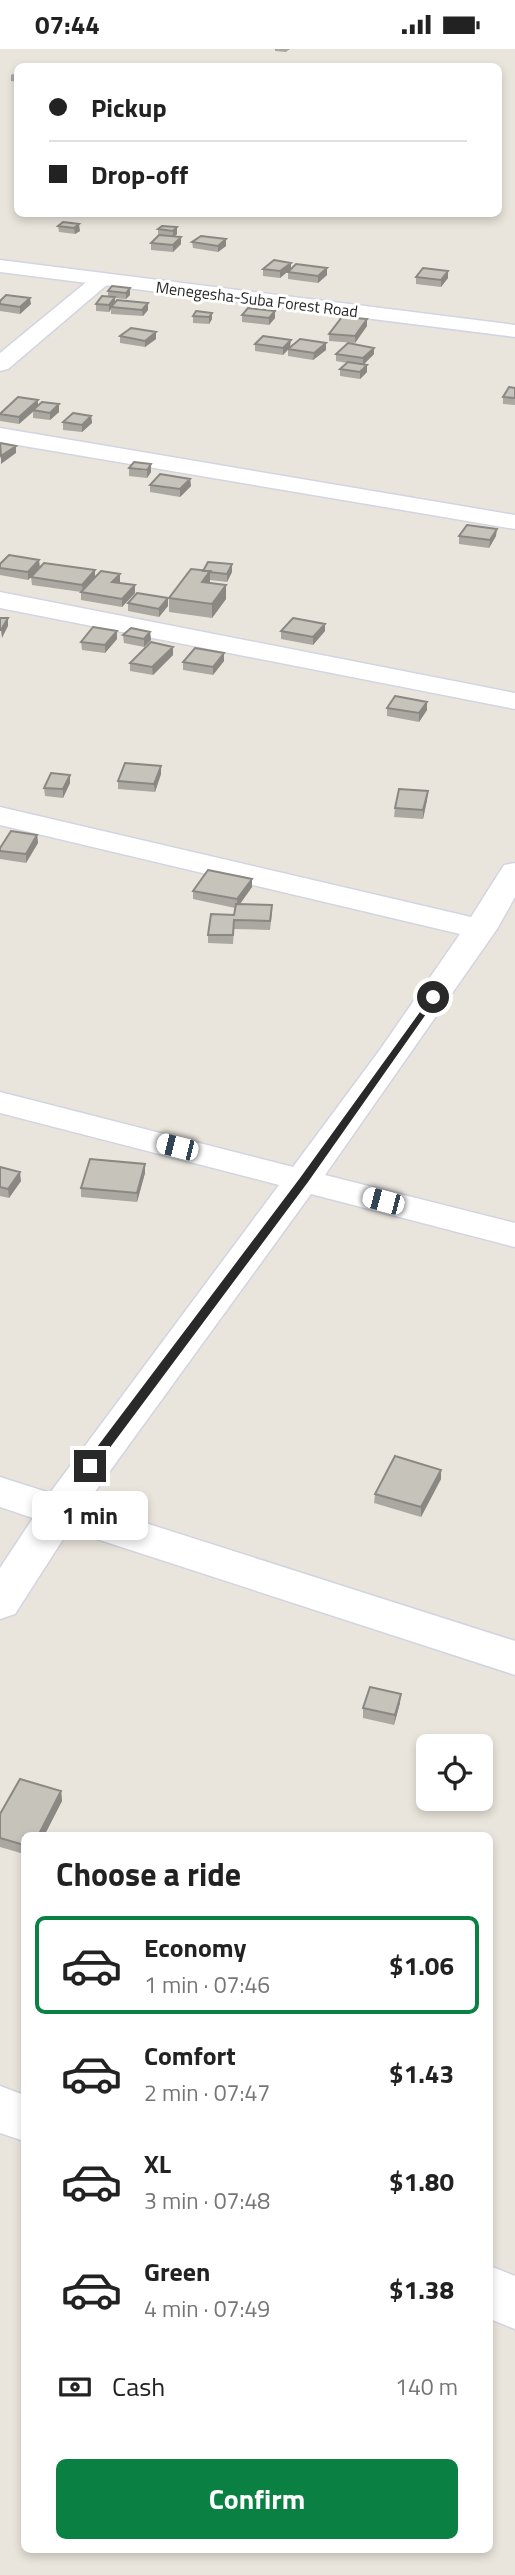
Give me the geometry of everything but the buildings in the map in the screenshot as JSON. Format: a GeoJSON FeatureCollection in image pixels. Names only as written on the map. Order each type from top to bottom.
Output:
{"type":"FeatureCollection","features":[{"type":"Feature","properties":{"kind":"street","name":"Menegesha-Suba Forest Road"},"geometry":{"type":"LineString","coordinates":[[0,266],[515,331]]}},
{"type":"Feature","properties":{"kind":"street"},"geometry":{"type":"LineString","coordinates":[[0,364],[102,279]]}},
{"type":"Feature","properties":{"kind":"street"},"geometry":{"type":"LineString","coordinates":[[0,435],[515,522]]}},
{"type":"Feature","properties":{"kind":"street"},"geometry":{"type":"LineString","coordinates":[[0,600],[285,653],[515,701]]}},
{"type":"Feature","properties":{"kind":"street"},"geometry":{"type":"LineString","coordinates":[[0,816],[481,929]]}},
{"type":"Feature","properties":{"kind":"street"},"geometry":{"type":"LineString","coordinates":[[0,1602],[57,1510],[304,1180],[481,929],[515,872]]}},
{"type":"Feature","properties":{"kind":"street"},"geometry":{"type":"LineString","coordinates":[[0,1102],[515,1235]]}},
{"type":"Feature","properties":{"kind":"street"},"geometry":{"type":"LineString","coordinates":[[0,1492],[515,1658]]}},
{"type":"Feature","properties":{"kind":"street"},"geometry":{"type":"LineString","coordinates":[[0,2109],[21,2117]]}},
{"type":"Feature","properties":{"kind":"street"},"geometry":{"type":"LineString","coordinates":[[493,2294],[515,2303]]}},
{"type":"Feature","properties":{"kind":"route"},"geometry":{"type":"LineString","coordinates":[[90,1466],[304,1180],[433,997]]}}]}
